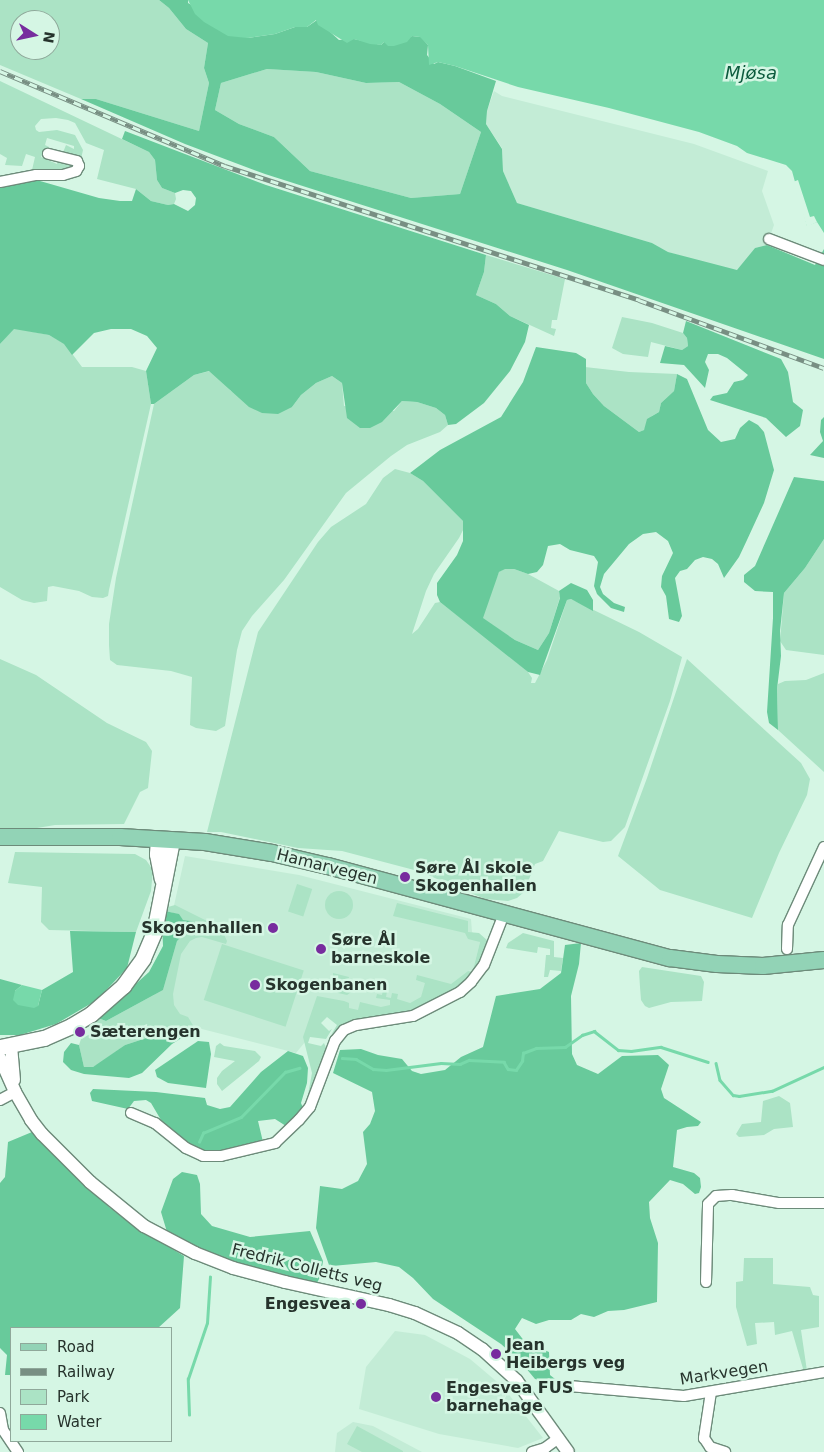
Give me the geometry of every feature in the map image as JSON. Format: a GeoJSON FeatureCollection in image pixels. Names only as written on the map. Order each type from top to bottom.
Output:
{"type":"FeatureCollection","features":[{"type":"Feature","properties":{"kind":"main road","name":"Hamarvegen"},"geometry":{"type":"LineString","coordinates":[[0,837],[165,839],[205,842],[272,853],[670,958],[693,962],[763,966],[824,960]]}},
{"type":"Feature","properties":{"kind":"main road"},"geometry":{"type":"LineString","coordinates":[[6,1046],[44,1038],[72,1026],[91,1014],[123,986],[143,958],[158,914],[163,880],[171,854],[165,839]]}},
{"type":"Feature","properties":{"kind":"street"},"geometry":{"type":"LineString","coordinates":[[0,182],[36,175],[63,175],[76,171],[78,166],[76,161],[48,154]]}},
{"type":"Feature","properties":{"kind":"street"},"geometry":{"type":"LineString","coordinates":[[769,239],[824,260]]}},
{"type":"Feature","properties":{"kind":"street"},"geometry":{"type":"LineString","coordinates":[[786,949],[788,925],[824,847]]}},
{"type":"Feature","properties":{"kind":"street"},"geometry":{"type":"LineString","coordinates":[[131,1113],[155,1123],[186,1148],[203,1156],[221,1156],[275,1143],[310,1107],[334,1041],[344,1030],[356,1024],[413,1016],[460,992],[471,982],[484,965],[504,914]]}},
{"type":"Feature","properties":{"kind":"street","name":"Fredrik Colletts veg"},"geometry":{"type":"LineString","coordinates":[[6,1046],[15,1092]]}},
{"type":"Feature","properties":{"kind":"street","name":"Fredrik Colletts veg"},"geometry":{"type":"LineString","coordinates":[[0,1058],[30,1120],[64,1158],[116,1205],[144,1226],[195,1253],[233,1268],[415,1313],[458,1333],[482,1349],[517,1381],[568,1452]]}},
{"type":"Feature","properties":{"kind":"street"},"geometry":{"type":"LineString","coordinates":[[0,1100],[15,1092]]}},
{"type":"Feature","properties":{"kind":"street"},"geometry":{"type":"LineString","coordinates":[[706,1282],[708,1204],[711,1199],[720,1194],[779,1203],[824,1203]]}},
{"type":"Feature","properties":{"kind":"street","name":"Markvegen"},"geometry":{"type":"LineString","coordinates":[[569,1386],[601,1387],[684,1396],[824,1372]]}},
{"type":"Feature","properties":{"kind":"street"},"geometry":{"type":"LineString","coordinates":[[711,1392],[704,1438],[710,1447],[725,1452]]}},
{"type":"Feature","properties":{"kind":"street"},"geometry":{"type":"LineString","coordinates":[[0,1413],[3,1430],[10,1440]]}},
{"type":"Feature","properties":{"kind":"street"},"geometry":{"type":"LineString","coordinates":[[532,1452],[545,1448],[559,1438]]}},
{"type":"Feature","properties":{"kind":"shaded area"},"geometry":{"type":"Polygon","coordinates":[[[159,0],[188,0],[188,3],[248,38],[275,34],[295,27],[307,27],[317,20],[339,40],[354,39],[381,45],[384,42],[397,43],[412,36],[421,37],[428,45],[427,55],[434,64],[438,62],[455,66],[496,81],[487,111],[486,124],[502,149],[503,171],[517,203],[652,243],[668,252],[737,270],[755,248],[767,245],[815,265],[824,249],[824,359],[567,270],[265,174],[185,144],[81,99],[96,99],[199,131],[209,83],[204,68],[208,43],[186,29],[169,8],[159,0]],[[267,69],[221,83],[215,110],[239,124],[274,137],[310,171],[411,198],[460,194],[481,132],[440,104],[399,82],[366,83],[316,72],[267,69]]]}},
{"type":"Feature","properties":{"kind":"shaded area"},"geometry":{"type":"Polygon","coordinates":[[[494,91],[502,96],[694,144],[768,171],[762,191],[774,225],[767,245],[755,248],[738,270],[722,268],[668,252],[652,243],[517,203],[503,171],[502,148],[486,124],[487,111],[494,91]]]}},
{"type":"Feature","properties":{"kind":"shaded area"},"geometry":{"type":"Polygon","coordinates":[[[125,131],[266,185],[486,255],[484,272],[476,295],[496,304],[510,316],[529,325],[525,342],[510,371],[484,403],[456,424],[448,425],[445,415],[436,408],[417,402],[402,401],[382,422],[370,428],[360,428],[347,418],[342,383],[332,376],[316,383],[301,395],[292,407],[278,414],[262,413],[249,407],[209,371],[194,375],[154,404],[151,404],[146,371],[157,348],[147,336],[131,329],[111,329],[94,333],[72,355],[64,344],[49,335],[14,329],[0,344],[0,185],[27,180],[40,181],[99,198],[120,201],[132,201],[136,189],[151,201],[168,205],[174,204],[188,211],[195,205],[196,198],[191,191],[183,190],[175,193],[162,188],[157,180],[155,160],[149,152],[122,139],[125,131]]]}},
{"type":"Feature","properties":{"kind":"shaded area"},"geometry":{"type":"Polygon","coordinates":[[[686,321],[781,359],[788,372],[793,402],[803,410],[800,426],[786,437],[766,418],[710,400],[713,396],[727,393],[734,382],[743,380],[748,375],[727,358],[718,354],[708,354],[705,362],[709,370],[705,388],[684,365],[660,363],[665,346],[682,350],[688,346],[687,338],[683,333],[686,321]]]}},
{"type":"Feature","properties":{"kind":"shaded area"},"geometry":{"type":"Polygon","coordinates":[[[536,347],[576,353],[586,359],[586,383],[593,394],[604,406],[639,432],[644,430],[647,419],[659,412],[661,403],[674,391],[677,374],[687,379],[708,430],[721,442],[735,439],[740,428],[749,420],[758,425],[764,432],[774,470],[764,503],[747,540],[739,557],[724,578],[718,564],[712,559],[703,557],[695,560],[687,569],[680,571],[675,578],[682,616],[679,622],[669,619],[666,596],[661,587],[662,576],[673,553],[668,541],[656,532],[643,534],[629,544],[604,574],[600,587],[603,594],[614,603],[625,607],[624,612],[611,608],[597,594],[594,586],[598,562],[594,556],[570,550],[560,544],[548,546],[543,565],[537,572],[528,574],[514,569],[505,569],[499,572],[483,618],[515,640],[538,650],[549,633],[560,598],[559,591],[571,583],[587,590],[593,600],[593,611],[571,599],[567,600],[540,675],[528,672],[440,602],[437,595],[437,583],[457,555],[463,541],[463,521],[423,481],[410,473],[440,450],[501,417],[523,382],[536,347]]]}},
{"type":"Feature","properties":{"kind":"shaded area"},"geometry":{"type":"Polygon","coordinates":[[[824,417],[824,458],[810,455],[823,441],[820,432],[821,420],[824,417]]]}},
{"type":"Feature","properties":{"kind":"shaded area"},"geometry":{"type":"Polygon","coordinates":[[[794,477],[824,481],[824,539],[805,568],[784,593],[780,631],[781,656],[777,689],[778,730],[769,723],[767,712],[773,592],[755,591],[744,582],[744,575],[755,566],[794,477]]]}},
{"type":"Feature","properties":{"kind":"shaded area","name":"Søre Ål barneskole"},"geometry":{"type":"Polygon","coordinates":[[[185,856],[299,875],[471,919],[472,932],[480,942],[473,970],[468,971],[450,985],[410,1003],[359,1013],[317,1008],[305,1042],[296,1053],[194,1027],[177,1020],[153,1000],[185,856]]]}},
{"type":"Feature","properties":{"kind":"shaded area"},"geometry":{"type":"Polygon","coordinates":[[[165,911],[179,914],[183,920],[191,921],[204,928],[201,931],[187,931],[177,941],[163,990],[106,1021],[98,1018],[149,972],[163,946],[162,923],[165,911]]]}},
{"type":"Feature","properties":{"kind":"shaded area"},"geometry":{"type":"Polygon","coordinates":[[[70,931],[136,932],[127,968],[97,1000],[56,1024],[20,1035],[0,1035],[0,979],[22,985],[15,991],[38,1006],[42,990],[73,972],[70,931]]]}},
{"type":"Feature","properties":{"kind":"shaded area"},"geometry":{"type":"Polygon","coordinates":[[[581,943],[579,964],[571,996],[572,1054],[577,1065],[598,1074],[622,1056],[658,1055],[669,1065],[661,1089],[664,1098],[701,1122],[698,1126],[677,1130],[673,1167],[694,1173],[700,1178],[701,1187],[699,1193],[695,1194],[683,1184],[670,1180],[649,1202],[650,1218],[658,1243],[657,1302],[624,1310],[608,1311],[594,1317],[581,1314],[571,1320],[549,1320],[536,1324],[522,1318],[515,1329],[525,1342],[549,1352],[550,1375],[555,1379],[554,1384],[535,1379],[520,1361],[501,1344],[433,1299],[413,1278],[399,1267],[376,1262],[329,1265],[316,1228],[320,1186],[342,1189],[358,1181],[367,1164],[363,1132],[370,1124],[375,1111],[372,1092],[333,1073],[340,1050],[361,1049],[378,1055],[402,1059],[412,1071],[421,1074],[445,1070],[461,1057],[483,1047],[496,996],[540,989],[561,973],[565,945],[581,943]]]}},
{"type":"Feature","properties":{"kind":"shaded area"},"geometry":{"type":"Polygon","coordinates":[[[180,1027],[194,1027],[193,1031],[172,1044],[142,1073],[129,1078],[84,1074],[71,1070],[63,1062],[64,1052],[71,1043],[79,1045],[84,1067],[93,1067],[125,1045],[180,1027]]]}},
{"type":"Feature","properties":{"kind":"shaded area"},"geometry":{"type":"Polygon","coordinates":[[[198,1041],[209,1042],[211,1054],[206,1088],[168,1083],[157,1077],[155,1070],[198,1041]]]}},
{"type":"Feature","properties":{"kind":"shaded area"},"geometry":{"type":"Polygon","coordinates":[[[288,1051],[303,1056],[308,1068],[307,1083],[301,1103],[303,1108],[297,1117],[286,1126],[275,1119],[258,1121],[263,1142],[210,1153],[195,1149],[177,1136],[161,1120],[151,1103],[146,1100],[134,1101],[128,1109],[92,1101],[90,1093],[93,1089],[156,1092],[205,1098],[207,1105],[220,1109],[230,1107],[261,1072],[288,1051]]]}},
{"type":"Feature","properties":{"kind":"shaded area"},"geometry":{"type":"Polygon","coordinates":[[[32,1132],[109,1207],[131,1224],[184,1256],[180,1308],[159,1327],[10,1327],[10,1375],[5,1375],[7,1355],[0,1348],[0,1183],[5,1177],[8,1142],[32,1132]]]}},
{"type":"Feature","properties":{"kind":"shaded area"},"geometry":{"type":"Polygon","coordinates":[[[182,1172],[197,1175],[200,1184],[201,1214],[212,1226],[250,1237],[310,1231],[323,1261],[321,1275],[317,1283],[231,1261],[199,1249],[167,1232],[161,1212],[173,1179],[182,1172]]]}},
{"type":"Feature","properties":{"kind":"shaded area","name":"Engesvea FUS barnehage"},"geometry":{"type":"Polygon","coordinates":[[[395,1331],[425,1335],[470,1359],[502,1386],[543,1438],[518,1448],[439,1434],[359,1409],[366,1367],[395,1331]]]}},
{"type":"Feature","properties":{"kind":"shaded area"},"geometry":{"type":"Polygon","coordinates":[[[353,1422],[373,1426],[422,1452],[335,1452],[337,1433],[353,1422]]]}},
{"type":"Feature","properties":{"kind":"green space"},"geometry":{"type":"Polygon","coordinates":[[[0,0],[159,0],[169,8],[186,29],[208,43],[204,68],[209,83],[199,131],[96,99],[81,99],[0,65],[0,0]]]}},
{"type":"Feature","properties":{"kind":"green space"},"geometry":{"type":"Polygon","coordinates":[[[267,69],[316,72],[366,83],[399,82],[440,104],[481,132],[460,194],[411,198],[310,171],[274,137],[239,124],[215,110],[221,83],[267,69]]]}},
{"type":"Feature","properties":{"kind":"green space"},"geometry":{"type":"Polygon","coordinates":[[[0,81],[149,152],[155,160],[157,180],[162,188],[175,193],[176,199],[174,204],[168,205],[151,201],[136,189],[97,179],[104,150],[86,143],[75,123],[68,120],[56,118],[41,119],[35,126],[39,132],[57,130],[75,135],[83,150],[81,159],[62,155],[66,145],[74,149],[74,146],[47,138],[45,145],[49,147],[46,156],[42,155],[41,157],[57,164],[58,161],[75,165],[72,170],[32,170],[35,157],[26,154],[22,166],[5,165],[7,158],[0,154],[0,81]]]}},
{"type":"Feature","properties":{"kind":"green space"},"geometry":{"type":"Polygon","coordinates":[[[486,255],[565,279],[557,320],[552,320],[551,328],[556,329],[554,336],[510,316],[496,304],[476,295],[484,272],[486,255]]]}},
{"type":"Feature","properties":{"kind":"green space"},"geometry":{"type":"Polygon","coordinates":[[[622,317],[652,323],[683,333],[687,338],[688,346],[682,350],[651,342],[648,357],[623,354],[612,348],[622,317]]]}},
{"type":"Feature","properties":{"kind":"green space"},"geometry":{"type":"Polygon","coordinates":[[[14,328],[49,335],[65,344],[82,367],[132,367],[146,371],[151,404],[108,596],[103,598],[92,597],[79,591],[53,586],[48,587],[47,601],[34,603],[22,600],[0,587],[0,344],[14,328]]]}},
{"type":"Feature","properties":{"kind":"green space"},"geometry":{"type":"Polygon","coordinates":[[[585,367],[629,372],[677,374],[674,391],[661,403],[659,412],[652,416],[644,430],[639,432],[604,406],[593,394],[586,383],[585,367]]]}},
{"type":"Feature","properties":{"kind":"green space"},"geometry":{"type":"Polygon","coordinates":[[[210,371],[221,379],[231,391],[292,407],[301,395],[316,383],[332,376],[342,383],[344,406],[394,411],[402,401],[417,402],[436,408],[445,415],[448,425],[440,432],[407,445],[346,493],[284,580],[252,616],[242,631],[237,650],[225,726],[216,731],[196,728],[190,725],[192,677],[171,671],[117,665],[110,660],[109,645],[109,624],[116,578],[154,404],[194,375],[210,371]]]}},
{"type":"Feature","properties":{"kind":"green space"},"geometry":{"type":"Polygon","coordinates":[[[395,469],[410,473],[423,481],[463,521],[464,528],[434,574],[426,591],[412,634],[418,629],[435,603],[440,602],[528,672],[532,678],[531,683],[535,683],[547,660],[567,600],[571,599],[639,632],[682,657],[670,701],[625,827],[611,841],[603,842],[559,831],[543,861],[535,864],[524,892],[517,898],[508,901],[485,899],[418,871],[342,851],[298,848],[221,832],[207,832],[258,632],[318,542],[331,527],[366,504],[383,478],[395,469]]]}},
{"type":"Feature","properties":{"kind":"green space"},"geometry":{"type":"Polygon","coordinates":[[[824,539],[824,655],[786,650],[780,641],[784,593],[805,568],[824,539]]]}},
{"type":"Feature","properties":{"kind":"green space"},"geometry":{"type":"Polygon","coordinates":[[[504,569],[514,569],[528,574],[559,591],[560,597],[549,633],[538,650],[515,640],[482,618],[499,572],[504,569]]]}},
{"type":"Feature","properties":{"kind":"green space"},"geometry":{"type":"Polygon","coordinates":[[[0,659],[36,675],[107,723],[146,742],[152,751],[148,788],[140,792],[124,824],[55,825],[25,830],[0,830],[0,659]]]}},
{"type":"Feature","properties":{"kind":"green space"},"geometry":{"type":"Polygon","coordinates":[[[687,659],[801,763],[810,779],[807,795],[779,853],[752,918],[660,890],[618,856],[647,778],[687,659]]]}},
{"type":"Feature","properties":{"kind":"green space"},"geometry":{"type":"Polygon","coordinates":[[[824,673],[824,772],[778,730],[777,689],[778,684],[785,681],[806,680],[824,673]]]}},
{"type":"Feature","properties":{"kind":"green space"},"geometry":{"type":"Polygon","coordinates":[[[15,852],[135,854],[146,860],[153,870],[151,891],[136,932],[49,930],[41,922],[42,887],[8,883],[15,852]]]}},
{"type":"Feature","properties":{"kind":"green space"},"geometry":{"type":"Polygon","coordinates":[[[297,884],[312,889],[303,917],[288,912],[297,884]]]}},
{"type":"Feature","properties":{"kind":"green space"},"geometry":{"type":"Polygon","coordinates":[[[339,891],[349,895],[353,905],[349,915],[339,919],[329,915],[325,905],[329,895],[339,891]]]}},
{"type":"Feature","properties":{"kind":"green space"},"geometry":{"type":"Polygon","coordinates":[[[397,903],[468,921],[468,932],[479,933],[488,941],[475,971],[473,970],[480,942],[468,939],[465,933],[393,916],[397,903]]]}},
{"type":"Feature","properties":{"kind":"green space"},"geometry":{"type":"Polygon","coordinates":[[[175,905],[221,928],[227,941],[226,944],[202,937],[196,938],[190,941],[181,954],[173,994],[174,1005],[180,1014],[188,1017],[194,1027],[180,1027],[125,1045],[99,1064],[93,1067],[84,1067],[79,1045],[81,1039],[92,1033],[95,1027],[93,1022],[98,1018],[106,1021],[163,990],[177,941],[187,931],[201,931],[191,921],[183,920],[178,914],[165,911],[168,907],[175,905]]]}},
{"type":"Feature","properties":{"kind":"green space"},"geometry":{"type":"Polygon","coordinates":[[[523,933],[554,941],[554,957],[563,958],[561,971],[550,970],[548,977],[544,977],[546,955],[550,955],[550,949],[538,947],[537,953],[506,948],[508,943],[523,933]]]}},
{"type":"Feature","properties":{"kind":"green space","name":"Skogenbanen"},"geometry":{"type":"Polygon","coordinates":[[[222,944],[304,971],[286,1027],[204,1000],[222,944]]]}},
{"type":"Feature","properties":{"kind":"green space"},"geometry":{"type":"Polygon","coordinates":[[[642,967],[701,976],[704,982],[702,1001],[671,1002],[649,1008],[645,1006],[641,1000],[639,971],[642,967]]]}},
{"type":"Feature","properties":{"kind":"green space"},"geometry":{"type":"Polygon","coordinates":[[[468,971],[474,972],[457,988],[412,1013],[355,1020],[331,1035],[337,1025],[327,1017],[321,1023],[329,1031],[332,1029],[326,1039],[310,1037],[308,1043],[321,1046],[324,1043],[327,1050],[307,1100],[312,1073],[303,1037],[317,996],[344,1001],[349,1003],[349,1008],[358,1010],[360,1002],[381,1007],[390,1005],[390,1000],[376,998],[377,994],[382,995],[383,990],[387,991],[386,997],[391,998],[392,993],[398,994],[397,999],[410,1003],[421,997],[425,983],[416,980],[417,975],[451,984],[468,971]]]}},
{"type":"Feature","properties":{"kind":"green space"},"geometry":{"type":"Polygon","coordinates":[[[333,973],[349,977],[346,987],[354,990],[347,995],[338,993],[333,984],[333,973]]]}},
{"type":"Feature","properties":{"kind":"green space"},"geometry":{"type":"Polygon","coordinates":[[[220,1043],[224,1046],[255,1051],[261,1057],[259,1061],[222,1091],[217,1084],[217,1078],[222,1071],[235,1061],[214,1057],[216,1046],[220,1043]]]}},
{"type":"Feature","properties":{"kind":"green space"},"geometry":{"type":"Polygon","coordinates":[[[779,1096],[790,1103],[793,1127],[774,1129],[764,1135],[739,1137],[736,1134],[742,1124],[761,1122],[763,1101],[779,1096]]]}},
{"type":"Feature","properties":{"kind":"green space"},"geometry":{"type":"Polygon","coordinates":[[[744,1258],[773,1258],[773,1284],[810,1287],[813,1295],[819,1296],[819,1327],[801,1330],[807,1371],[804,1372],[792,1331],[775,1335],[774,1322],[755,1323],[757,1344],[747,1346],[736,1307],[736,1282],[743,1281],[744,1258]]]}},
{"type":"Feature","properties":{"kind":"green space"},"geometry":{"type":"Polygon","coordinates":[[[357,1426],[403,1452],[362,1452],[347,1444],[357,1426]]]}},
{"type":"Feature","properties":{"kind":"water","name":"Mjøsa"},"geometry":{"type":"Polygon","coordinates":[[[188,0],[824,0],[824,233],[817,222],[807,226],[792,171],[786,165],[747,153],[737,146],[699,132],[609,108],[518,87],[455,66],[438,62],[429,65],[428,45],[420,37],[412,36],[407,42],[394,46],[388,46],[384,42],[381,45],[370,44],[354,39],[347,43],[318,25],[316,20],[307,27],[295,27],[275,34],[248,38],[228,36],[204,22],[195,14],[188,0]]]}},
{"type":"Feature","properties":{"kind":"water"},"geometry":{"type":"Polygon","coordinates":[[[22,985],[42,990],[38,1006],[34,1008],[18,1005],[13,1000],[15,991],[22,985]]]}},
{"type":"Feature","properties":{"kind":"pier"},"geometry":{"type":"Polygon","coordinates":[[[798,180],[810,217],[814,216],[817,222],[807,227],[793,182],[798,180]]]}},
{"type":"Feature","properties":{"kind":"waterway"},"geometry":{"type":"LineString","coordinates":[[342,1058],[356,1059],[373,1069],[386,1070],[441,1063],[460,1064],[469,1060],[504,1062],[508,1069],[516,1070],[522,1061],[523,1053],[536,1048],[565,1047],[582,1035],[594,1031],[618,1050],[631,1051],[661,1047],[708,1062]]}},
{"type":"Feature","properties":{"kind":"waterway"},"geometry":{"type":"LineString","coordinates":[[716,1063],[720,1080],[733,1095],[739,1096],[772,1091],[824,1067]]}},
{"type":"Feature","properties":{"kind":"waterway"},"geometry":{"type":"LineString","coordinates":[[199,1142],[203,1133],[241,1117],[285,1072],[299,1068]]}},
{"type":"Feature","properties":{"kind":"waterway"},"geometry":{"type":"LineString","coordinates":[[189,1415],[188,1379],[207,1323],[210,1277]]}},
{"type":"Feature","properties":{"kind":"railway"},"geometry":{"type":"LineString","coordinates":[[0,71],[225,166],[639,300],[824,368]]}},
{"type":"Feature","properties":{"kind":"place","name":"Søre Ål skole Skogenhallen"},"geometry":{"type":"Point","coordinates":[405,877]}},
{"type":"Feature","properties":{"kind":"place","name":"Skogenhallen"},"geometry":{"type":"Point","coordinates":[273,928]}},
{"type":"Feature","properties":{"kind":"place","name":"Søre Ål barneskole"},"geometry":{"type":"Point","coordinates":[321,949]}},
{"type":"Feature","properties":{"kind":"place","name":"Skogenbanen"},"geometry":{"type":"Point","coordinates":[255,985]}},
{"type":"Feature","properties":{"kind":"place","name":"Sæterengen"},"geometry":{"type":"Point","coordinates":[80,1032]}},
{"type":"Feature","properties":{"kind":"place","name":"Engesvea"},"geometry":{"type":"Point","coordinates":[361,1304]}},
{"type":"Feature","properties":{"kind":"place","name":"Jean Heibergs veg"},"geometry":{"type":"Point","coordinates":[496,1354]}},
{"type":"Feature","properties":{"kind":"place","name":"Engesvea FUS barnehage"},"geometry":{"type":"Point","coordinates":[436,1397]}}]}
